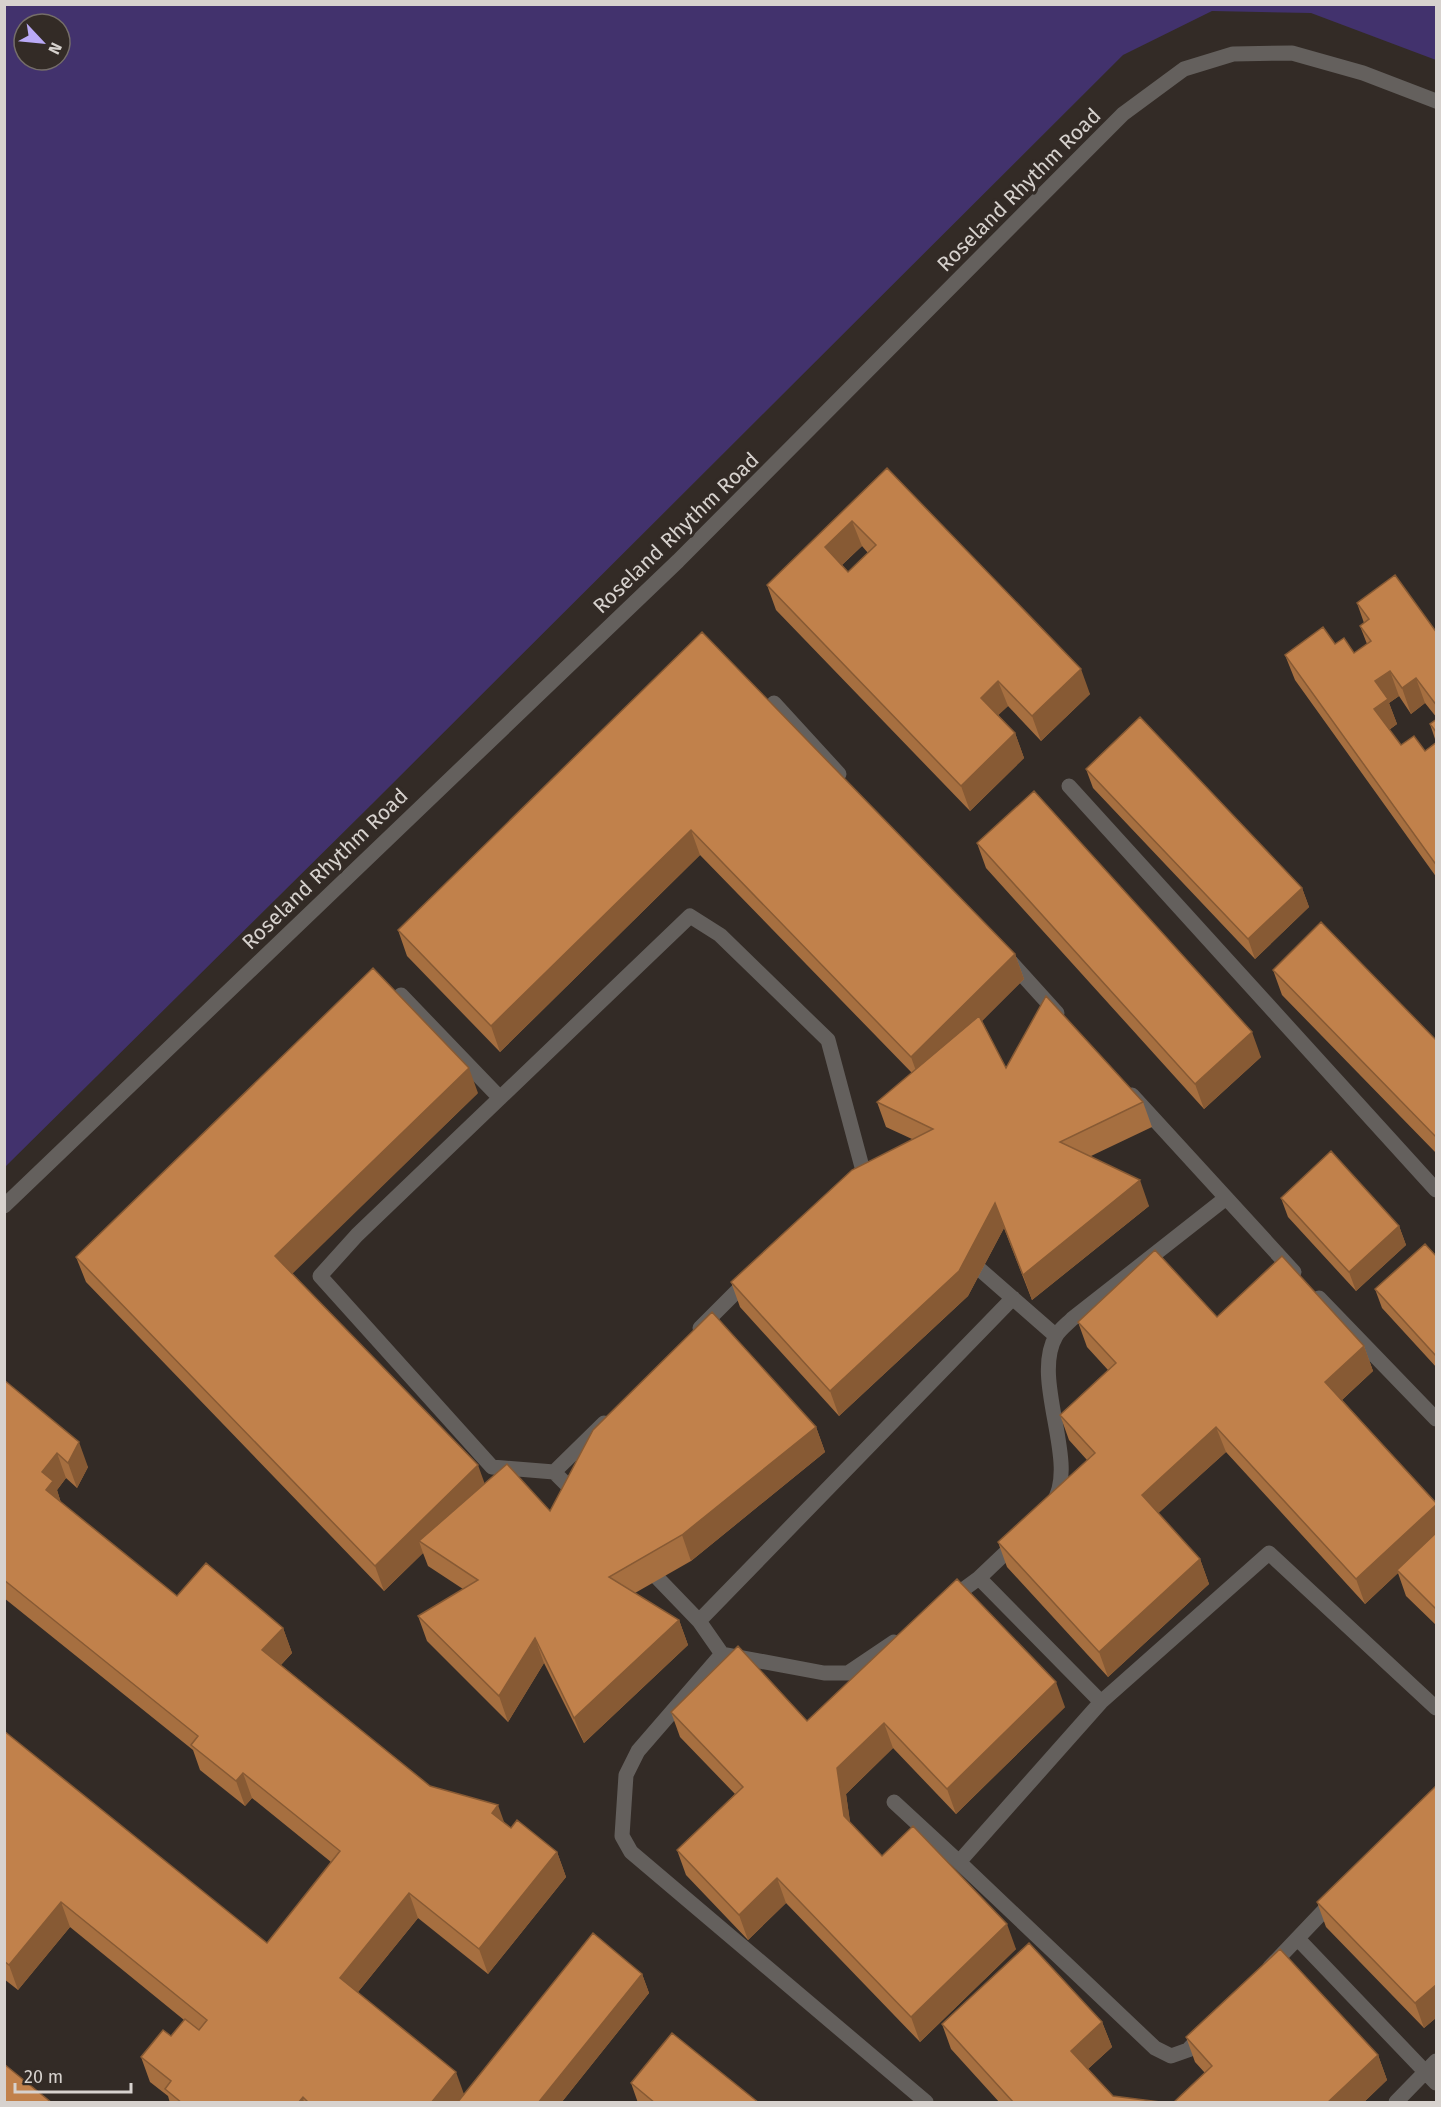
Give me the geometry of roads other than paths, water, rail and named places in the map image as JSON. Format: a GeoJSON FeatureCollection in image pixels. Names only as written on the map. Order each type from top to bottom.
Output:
{"type":"FeatureCollection","features":[{"type":"Feature","properties":{"kind":"street","name":"Roseland Rhythm Road"},"geometry":{"type":"LineString","coordinates":[[4,1206],[678,561],[1123,114],[1184,69],[1233,54],[1292,53],[1363,73],[1437,100]]}},
{"type":"Feature","properties":{"kind":"street"},"geometry":{"type":"LineString","coordinates":[[774,703],[847,782]]}},
{"type":"Feature","properties":{"kind":"street"},"geometry":{"type":"LineString","coordinates":[[1069,786],[1437,1190]]}},
{"type":"Feature","properties":{"kind":"street"},"geometry":{"type":"LineString","coordinates":[[586,1505],[554,1472],[492,1467],[320,1276],[357,1235],[690,916],[720,935],[828,1040],[858,1171],[889,1190]]}},
{"type":"Feature","properties":{"kind":"street"},"geometry":{"type":"LineString","coordinates":[[1000,950],[1065,1021]]}},
{"type":"Feature","properties":{"kind":"street"},"geometry":{"type":"LineString","coordinates":[[401,995],[500,1098]]}},
{"type":"Feature","properties":{"kind":"street"},"geometry":{"type":"LineString","coordinates":[[1121,1083],[1226,1198],[1437,1419]]}},
{"type":"Feature","properties":{"kind":"street"},"geometry":{"type":"LineString","coordinates":[[1043,1516],[1056,1499],[1061,1476],[1049,1378],[1049,1357],[1056,1336],[1072,1319],[1226,1198]]}},
{"type":"Feature","properties":{"kind":"street"},"geometry":{"type":"LineString","coordinates":[[960,1252],[1056,1336]]}},
{"type":"Feature","properties":{"kind":"street"},"geometry":{"type":"LineString","coordinates":[[688,1340],[763,1266]]}},
{"type":"Feature","properties":{"kind":"street"},"geometry":{"type":"LineString","coordinates":[[699,1621],[1013,1298]]}},
{"type":"Feature","properties":{"kind":"street"},"geometry":{"type":"LineString","coordinates":[[554,1472],[613,1414]]}},
{"type":"Feature","properties":{"kind":"street"},"geometry":{"type":"LineString","coordinates":[[932,1613],[979,1578],[1027,1532]]}},
{"type":"Feature","properties":{"kind":"street"},"geometry":{"type":"LineString","coordinates":[[959,1862],[1101,1702],[1269,1553],[1437,1708]]}},
{"type":"Feature","properties":{"kind":"street"},"geometry":{"type":"LineString","coordinates":[[634,1555],[699,1621],[722,1654],[824,1673],[848,1672],[904,1634]]}},
{"type":"Feature","properties":{"kind":"street"},"geometry":{"type":"LineString","coordinates":[[979,1578],[1101,1702]]}},
{"type":"Feature","properties":{"kind":"street"},"geometry":{"type":"LineString","coordinates":[[722,1654],[638,1751],[626,1775],[622,1836],[631,1852],[926,2103]]}},
{"type":"Feature","properties":{"kind":"street"},"geometry":{"type":"LineString","coordinates":[[894,1802],[1155,2048],[1171,2056],[1188,2050],[1213,2024]]}},
{"type":"Feature","properties":{"kind":"street"},"geometry":{"type":"LineString","coordinates":[[1256,1982],[1344,1888]]}},
{"type":"Feature","properties":{"kind":"street"},"geometry":{"type":"LineString","coordinates":[[1298,1939],[1431,2078]]}},
{"type":"Feature","properties":{"kind":"street"},"geometry":{"type":"LineString","coordinates":[[1396,2103],[1431,2078],[1437,2061]]}}]}
